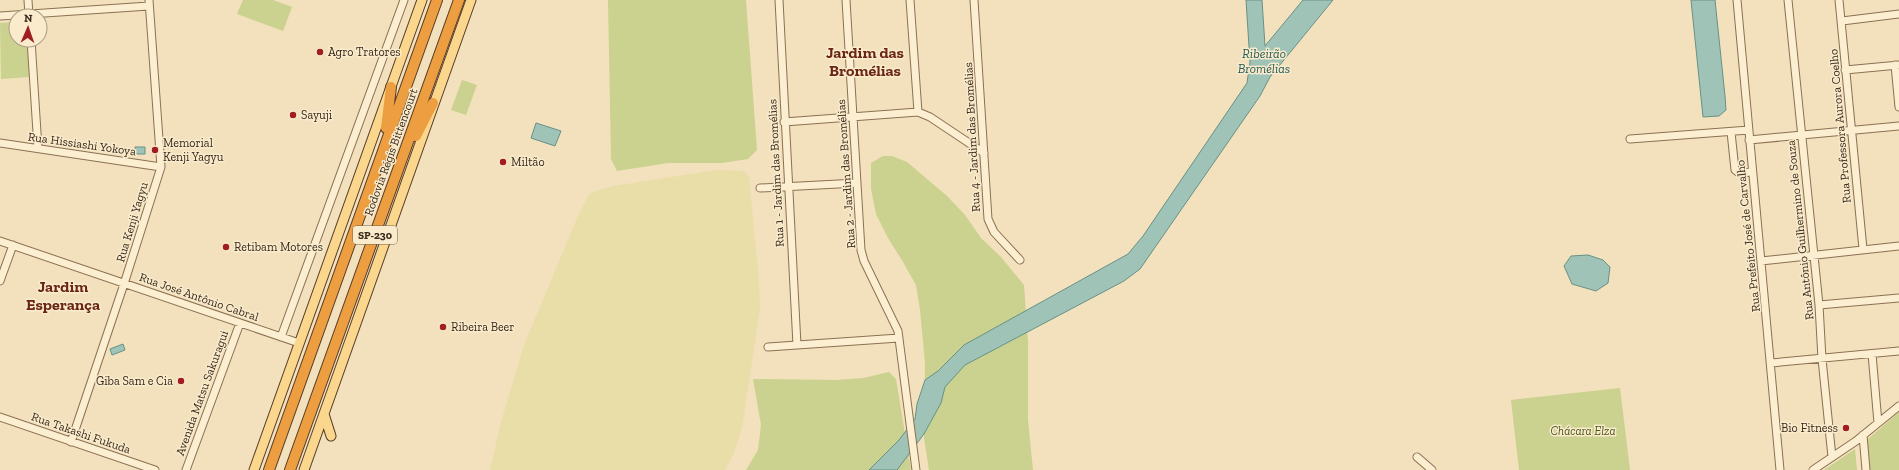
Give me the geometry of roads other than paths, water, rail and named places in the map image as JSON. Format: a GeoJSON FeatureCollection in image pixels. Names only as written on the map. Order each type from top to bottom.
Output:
{"type":"FeatureCollection","features":[{"type":"Feature","properties":{"kind":"highway","name":"Rodovia Régis Bittencourt"},"geometry":{"type":"LineString","coordinates":[[269,470],[384,144],[437,0]]}},
{"type":"Feature","properties":{"kind":"highway","name":"Rodovia Régis Bittencourt"},"geometry":{"type":"LineString","coordinates":[[290,470],[459,0]]}},
{"type":"Feature","properties":{"kind":"highway"},"geometry":{"type":"LineString","coordinates":[[384,144],[391,86]]}},
{"type":"Feature","properties":{"kind":"highway"},"geometry":{"type":"LineString","coordinates":[[399,166],[433,104]]}},
{"type":"Feature","properties":{"kind":"main road"},"geometry":{"type":"LineString","coordinates":[[254,470],[422,0]]}},
{"type":"Feature","properties":{"kind":"main road"},"geometry":{"type":"LineString","coordinates":[[304,470],[379,256],[423,139],[433,104],[471,0]]}},
{"type":"Feature","properties":{"kind":"main road"},"geometry":{"type":"LineString","coordinates":[[324,414],[331,436]]}},
{"type":"Feature","properties":{"kind":"street"},"geometry":{"type":"LineString","coordinates":[[281,337],[404,0]]}},
{"type":"Feature","properties":{"kind":"street","name":"Rua 1 - Jardim das Bromélias"},"geometry":{"type":"LineString","coordinates":[[779,0],[796,345]]}},
{"type":"Feature","properties":{"kind":"street","name":"Rua 2 - Jardim das Bromélias"},"geometry":{"type":"LineString","coordinates":[[846,0],[857,183],[864,261],[894,322],[900,338],[908,417],[916,470]]}},
{"type":"Feature","properties":{"kind":"street"},"geometry":{"type":"LineString","coordinates":[[910,0],[918,112]]}},
{"type":"Feature","properties":{"kind":"street","name":"Rua 4 - Jardim das Bromélias"},"geometry":{"type":"LineString","coordinates":[[974,0],[989,224],[997,237],[1020,260]]}},
{"type":"Feature","properties":{"kind":"street","name":"Rua Prefeito José de Carvalho"},"geometry":{"type":"LineString","coordinates":[[1737,0],[1780,470]]}},
{"type":"Feature","properties":{"kind":"street","name":"Rua Antônio Guilhermino de Souza"},"geometry":{"type":"LineString","coordinates":[[1788,0],[1819,305],[1822,359],[1832,457]]}},
{"type":"Feature","properties":{"kind":"street","name":"Rua Professora Aurora Coelho"},"geometry":{"type":"LineString","coordinates":[[1839,0],[1863,249]]}},
{"type":"Feature","properties":{"kind":"street"},"geometry":{"type":"LineString","coordinates":[[48,13],[149,3]]}},
{"type":"Feature","properties":{"kind":"street","name":"Rua Kenji Yagyu"},"geometry":{"type":"LineString","coordinates":[[71,442],[124,284],[161,166],[149,3]]}},
{"type":"Feature","properties":{"kind":"street"},"geometry":{"type":"LineString","coordinates":[[1842,21],[1899,14]]}},
{"type":"Feature","properties":{"kind":"street"},"geometry":{"type":"LineString","coordinates":[[32,48],[38,148]]}},
{"type":"Feature","properties":{"kind":"street"},"geometry":{"type":"LineString","coordinates":[[1846,70],[1897,65],[1899,107]]}},
{"type":"Feature","properties":{"kind":"street"},"geometry":{"type":"LineString","coordinates":[[784,122],[918,112],[930,117],[984,153]]}},
{"type":"Feature","properties":{"kind":"street"},"geometry":{"type":"LineString","coordinates":[[1749,140],[1899,126]]}},
{"type":"Feature","properties":{"kind":"street"},"geometry":{"type":"LineString","coordinates":[[1630,139],[1749,130]]}},
{"type":"Feature","properties":{"kind":"street"},"geometry":{"type":"LineString","coordinates":[[1731,132],[1735,170],[1739,172],[1752,172]]}},
{"type":"Feature","properties":{"kind":"street","name":"Rua Hissiashi Yokoya"},"geometry":{"type":"LineString","coordinates":[[0,143],[161,166]]}},
{"type":"Feature","properties":{"kind":"street"},"geometry":{"type":"LineString","coordinates":[[760,188],[857,183]]}},
{"type":"Feature","properties":{"kind":"street","name":"Rua José Antônio Cabral"},"geometry":{"type":"LineString","coordinates":[[0,241],[299,343]]}},
{"type":"Feature","properties":{"kind":"street"},"geometry":{"type":"LineString","coordinates":[[0,281],[13,245]]}},
{"type":"Feature","properties":{"kind":"street"},"geometry":{"type":"LineString","coordinates":[[1761,261],[1899,246]]}},
{"type":"Feature","properties":{"kind":"street"},"geometry":{"type":"LineString","coordinates":[[1819,305],[1899,298]]}},
{"type":"Feature","properties":{"kind":"street","name":"Avenida Matsu Sakuragui"},"geometry":{"type":"LineString","coordinates":[[186,470],[240,323]]}},
{"type":"Feature","properties":{"kind":"street"},"geometry":{"type":"LineString","coordinates":[[768,347],[900,338]]}},
{"type":"Feature","properties":{"kind":"street"},"geometry":{"type":"LineString","coordinates":[[1771,363],[1899,351]]}},
{"type":"Feature","properties":{"kind":"street"},"geometry":{"type":"LineString","coordinates":[[1872,354],[1878,423]]}},
{"type":"Feature","properties":{"kind":"street"},"geometry":{"type":"LineString","coordinates":[[1813,470],[1863,435],[1899,406]]}},
{"type":"Feature","properties":{"kind":"street","name":"Rua Takashi Fukuda"},"geometry":{"type":"LineString","coordinates":[[0,417],[155,470]]}},
{"type":"Feature","properties":{"kind":"street"},"geometry":{"type":"LineString","coordinates":[[1863,435],[1866,470]]}},
{"type":"Feature","properties":{"kind":"street"},"geometry":{"type":"LineString","coordinates":[[1417,457],[1432,470]]}},
{"type":"Feature","properties":{"kind":"water","name":"Ribeirão Bromélias"},"geometry":{"type":"Polygon","coordinates":[[[1246,0],[1262,0],[1265,46],[1303,0],[1333,0],[1270,77],[1260,96],[1140,269],[1124,281],[965,365],[945,387],[941,403],[924,434],[897,470],[869,470],[899,440],[915,419],[917,404],[925,380],[938,371],[964,345],[1128,254],[1143,236],[1247,83],[1250,62],[1246,0]]]}},
{"type":"Feature","properties":{"kind":"water"},"geometry":{"type":"Polygon","coordinates":[[[1691,0],[1715,0],[1726,110],[1719,116],[1703,117],[1691,0]]]}},
{"type":"Feature","properties":{"kind":"water"},"geometry":{"type":"Polygon","coordinates":[[[536,123],[561,131],[555,146],[531,138],[536,123]]]}},
{"type":"Feature","properties":{"kind":"water"},"geometry":{"type":"Polygon","coordinates":[[[135,147],[145,147],[145,154],[135,154],[135,147]]]}},
{"type":"Feature","properties":{"kind":"water"},"geometry":{"type":"Polygon","coordinates":[[[1588,255],[1603,260],[1610,267],[1608,283],[1596,291],[1572,284],[1564,266],[1571,256],[1588,255]]]}},
{"type":"Feature","properties":{"kind":"water"},"geometry":{"type":"Polygon","coordinates":[[[123,344],[125,350],[112,355],[110,349],[123,344]]]}},
{"type":"Feature","properties":{"kind":"place","name":"Agro Tratores"},"geometry":{"type":"Point","coordinates":[320,52]}},
{"type":"Feature","properties":{"kind":"place","name":"Sayuji"},"geometry":{"type":"Point","coordinates":[293,115]}},
{"type":"Feature","properties":{"kind":"place","name":"Memorial Kenji Yagyu"},"geometry":{"type":"Point","coordinates":[155,150]}},
{"type":"Feature","properties":{"kind":"place","name":"Miltão"},"geometry":{"type":"Point","coordinates":[503,162]}},
{"type":"Feature","properties":{"kind":"place","name":"Retibam Motores"},"geometry":{"type":"Point","coordinates":[226,247]}},
{"type":"Feature","properties":{"kind":"place","name":"Ribeira Beer"},"geometry":{"type":"Point","coordinates":[443,327]}},
{"type":"Feature","properties":{"kind":"place","name":"Giba Sam e Cia"},"geometry":{"type":"Point","coordinates":[181,381]}},
{"type":"Feature","properties":{"kind":"place","name":"Bio Fitness"},"geometry":{"type":"Point","coordinates":[1846,428]}},
{"type":"Feature","properties":{"kind":"district","name":"Jardim das Bromélias"},"geometry":{"type":"Point","coordinates":[865,61]}},
{"type":"Feature","properties":{"kind":"district","name":"Jardim Esperança"},"geometry":{"type":"Point","coordinates":[63,295]}},
{"type":"Feature","properties":{"kind":"park label","name":"Chácara Elza"},"geometry":{"type":"Point","coordinates":[1583,431]}}]}
